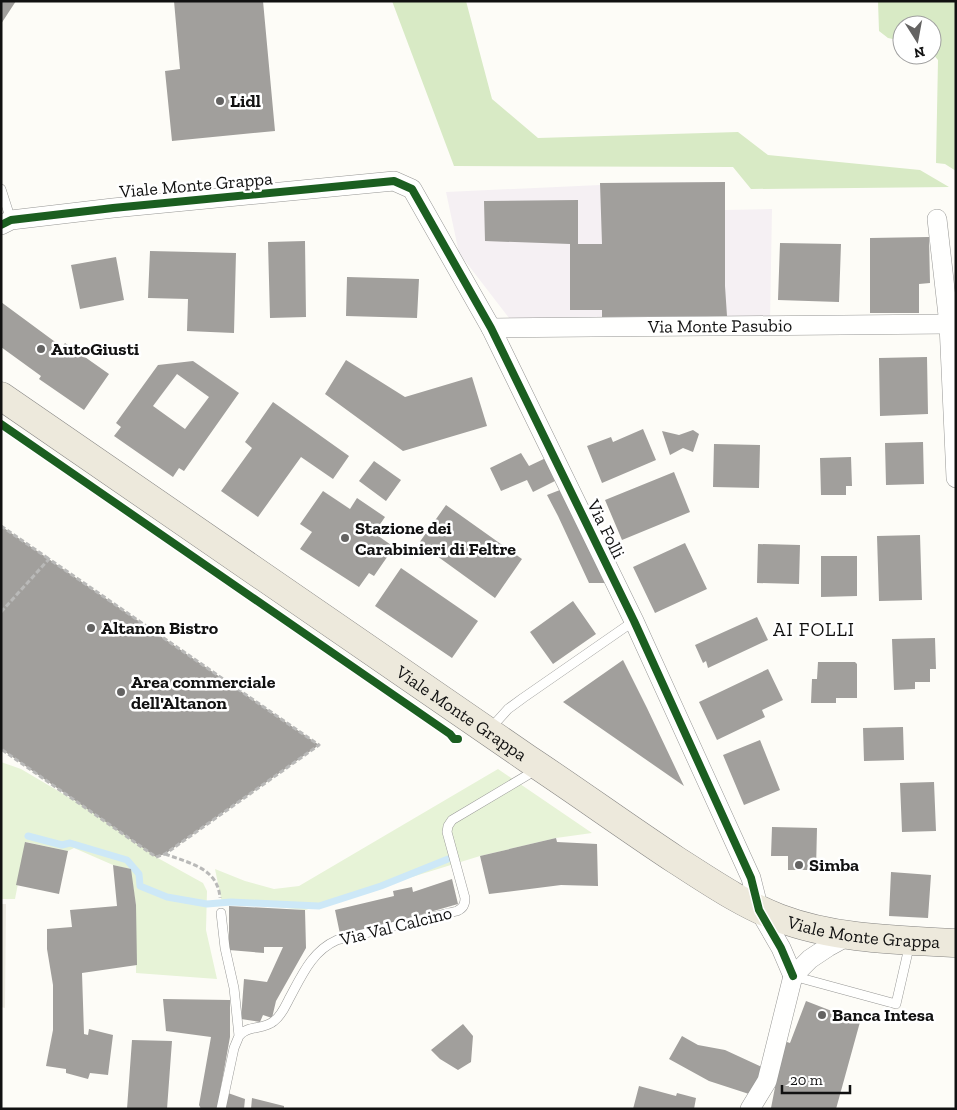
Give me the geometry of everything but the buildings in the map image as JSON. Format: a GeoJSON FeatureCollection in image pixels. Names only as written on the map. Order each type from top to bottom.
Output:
{"type":"FeatureCollection","features":[{"type":"Feature","properties":{"kind":"main road","name":"Viale Monte Grappa"},"geometry":{"type":"LineString","coordinates":[[1,396],[540,767],[703,877],[759,910],[782,919],[850,935],[956,943]]}},
{"type":"Feature","properties":{"kind":"street","name":"Viale Monte Grappa"},"geometry":{"type":"LineString","coordinates":[[6,222],[113,208],[394,181]]}},
{"type":"Feature","properties":{"kind":"street","name":"Via Folli"},"geometry":{"type":"LineString","coordinates":[[394,181],[412,189],[491,328],[634,621],[751,878],[759,910],[782,948],[794,976]]}},
{"type":"Feature","properties":{"kind":"street"},"geometry":{"type":"LineString","coordinates":[[937,219],[949,324],[956,478]]}},
{"type":"Feature","properties":{"kind":"street","name":"Via Monte Pasubio"},"geometry":{"type":"LineString","coordinates":[[491,328],[949,324]]}},
{"type":"Feature","properties":{"kind":"street"},"geometry":{"type":"LineString","coordinates":[[750,1109],[767,1081],[794,976],[810,959],[850,935]]}},
{"type":"Feature","properties":{"kind":"lane"},"geometry":{"type":"LineString","coordinates":[[1,188],[6,222]]}},
{"type":"Feature","properties":{"kind":"lane"},"geometry":{"type":"LineString","coordinates":[[488,731],[508,709],[522,698],[634,621]]}},
{"type":"Feature","properties":{"kind":"lane","name":"Via Val Calcino"},"geometry":{"type":"LineString","coordinates":[[239,1036],[242,1032],[274,1022],[283,1011],[305,969],[316,954],[326,945],[337,940],[457,911],[462,908],[465,898],[447,832],[448,826],[452,820],[540,767]]}},
{"type":"Feature","properties":{"kind":"lane"},"geometry":{"type":"LineString","coordinates":[[221,912],[234,988],[239,1036],[234,1048],[221,1109]]}},
{"type":"Feature","properties":{"kind":"lane"},"geometry":{"type":"LineString","coordinates":[[794,976],[896,1004],[910,941]]}},
{"type":"Feature","properties":{"kind":"path"},"geometry":{"type":"LineString","coordinates":[[1,526],[319,745],[164,854],[156,857],[1,749]]}},
{"type":"Feature","properties":{"kind":"path"},"geometry":{"type":"LineString","coordinates":[[1,612],[49,559]]}},
{"type":"Feature","properties":{"kind":"path"},"geometry":{"type":"LineString","coordinates":[[164,854],[194,864],[207,871],[219,886]]}},
{"type":"Feature","properties":{"kind":"shaded area"},"geometry":{"type":"Polygon","coordinates":[[[725,182],[725,210],[772,209],[770,323],[516,327],[459,253],[446,192],[600,185],[600,183],[725,182]]]}},
{"type":"Feature","properties":{"kind":"shaded area"},"geometry":{"type":"Polygon","coordinates":[[[1,904],[6,904],[5,1008],[1,1007],[1,904]]]}},
{"type":"Feature","properties":{"kind":"green space"},"geometry":{"type":"Polygon","coordinates":[[[392,1],[466,1],[492,99],[538,138],[738,132],[768,155],[920,170],[949,187],[751,189],[733,167],[454,166],[392,1]]]}},
{"type":"Feature","properties":{"kind":"green space"},"geometry":{"type":"Polygon","coordinates":[[[878,1],[956,1],[956,171],[945,164],[936,163],[938,65],[942,65],[942,15],[892,15],[892,39],[879,31],[878,1]]]}},
{"type":"Feature","properties":{"kind":"green space"},"geometry":{"type":"Polygon","coordinates":[[[1,762],[21,769],[82,805],[156,857],[203,883],[207,891],[206,930],[217,979],[136,973],[136,905],[130,869],[113,865],[74,848],[68,851],[26,842],[15,899],[1,899],[1,762]]]}},
{"type":"Feature","properties":{"kind":"green space"},"geometry":{"type":"Polygon","coordinates":[[[498,769],[592,833],[556,838],[480,856],[305,910],[231,902],[222,903],[215,869],[245,881],[274,889],[299,886],[498,769]]]}},
{"type":"Feature","properties":{"kind":"waterway"},"geometry":{"type":"LineString","coordinates":[[28,836],[62,845],[70,843],[127,860],[139,874],[140,886],[167,897],[207,904],[231,902],[319,906],[381,886],[448,859]]}},
{"type":"Feature","properties":{"kind":"cycle path"},"geometry":{"type":"LineString","coordinates":[[1,225],[11,220],[113,208],[394,181],[412,189],[491,328],[634,621],[751,878],[759,910],[781,948],[793,976]]}},
{"type":"Feature","properties":{"kind":"cycle path"},"geometry":{"type":"LineString","coordinates":[[1,424],[450,734],[454,739],[458,739]]}},
{"type":"Feature","properties":{"kind":"place","name":"Lidl"},"geometry":{"type":"Point","coordinates":[220,101]}},
{"type":"Feature","properties":{"kind":"place","name":"AutoGiusti"},"geometry":{"type":"Point","coordinates":[41,349]}},
{"type":"Feature","properties":{"kind":"place","name":"Stazione dei Carabinieri di Feltre"},"geometry":{"type":"Point","coordinates":[345,538]}},
{"type":"Feature","properties":{"kind":"place","name":"Altanon Bistro"},"geometry":{"type":"Point","coordinates":[91,628]}},
{"type":"Feature","properties":{"kind":"place","name":"Area commerciale dell'Altanon"},"geometry":{"type":"Point","coordinates":[121,692]}},
{"type":"Feature","properties":{"kind":"place","name":"Simba"},"geometry":{"type":"Point","coordinates":[799,865]}},
{"type":"Feature","properties":{"kind":"place","name":"Banca Intesa"},"geometry":{"type":"Point","coordinates":[822,1015]}},
{"type":"Feature","properties":{"kind":"district","name":"AI FOLLI"},"geometry":{"type":"Point","coordinates":[814,629]}}]}
